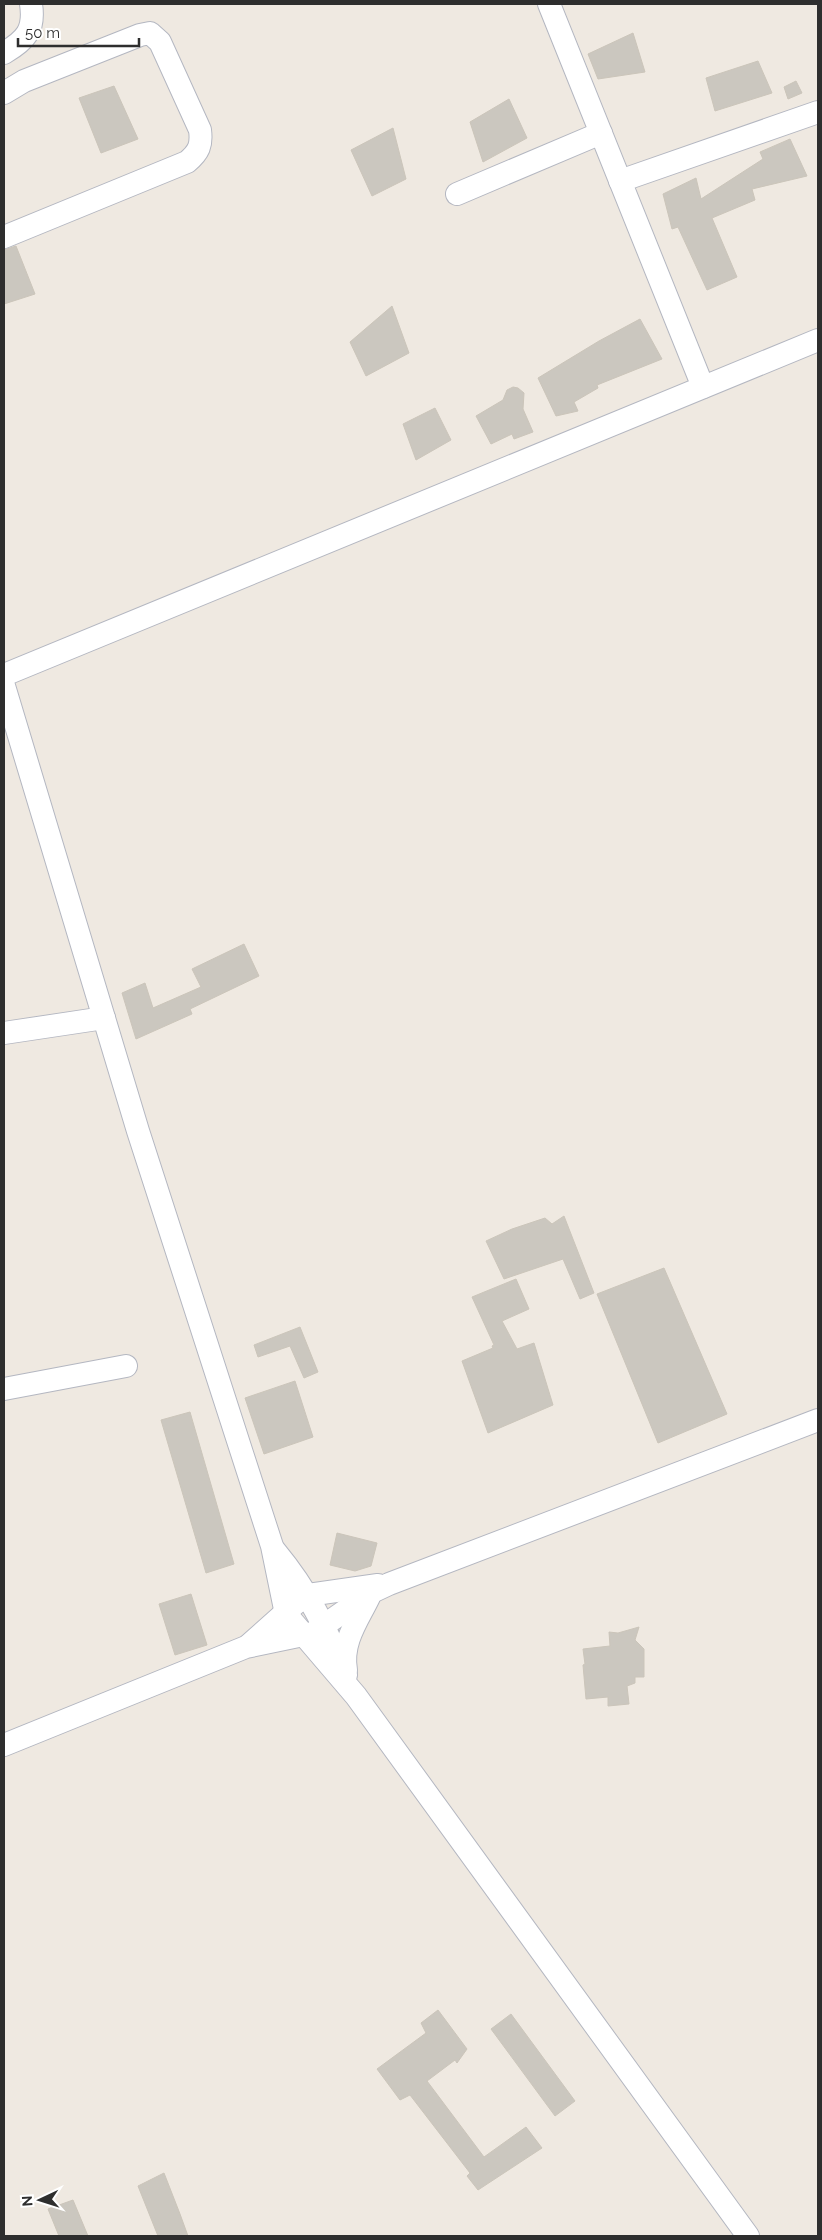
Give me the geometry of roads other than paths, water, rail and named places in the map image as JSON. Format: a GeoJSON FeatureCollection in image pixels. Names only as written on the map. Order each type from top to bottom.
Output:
{"type":"FeatureCollection","features":[{"type":"Feature","properties":{"kind":"street"},"geometry":{"type":"LineString","coordinates":[[4,53],[23,40],[31,29],[33,16],[31,4]]}},
{"type":"Feature","properties":{"kind":"street"},"geometry":{"type":"LineString","coordinates":[[549,4],[703,387]]}},
{"type":"Feature","properties":{"kind":"street"},"geometry":{"type":"LineString","coordinates":[[4,92],[24,81],[140,35],[150,33],[160,42],[200,130],[201,141],[197,154],[187,162],[4,238]]}},
{"type":"Feature","properties":{"kind":"street"},"geometry":{"type":"LineString","coordinates":[[620,182],[818,112]]}},
{"type":"Feature","properties":{"kind":"street"},"geometry":{"type":"LineString","coordinates":[[457,194],[601,133]]}},
{"type":"Feature","properties":{"kind":"street"},"geometry":{"type":"LineString","coordinates":[[4,675],[818,340]]}},
{"type":"Feature","properties":{"kind":"street"},"geometry":{"type":"LineString","coordinates":[[4,686],[138,1131],[272,1546],[286,1614],[356,1696],[748,2236]]}},
{"type":"Feature","properties":{"kind":"street"},"geometry":{"type":"LineString","coordinates":[[4,1033],[104,1018]]}},
{"type":"Feature","properties":{"kind":"street"},"geometry":{"type":"LineString","coordinates":[[4,1389],[126,1366]]}},
{"type":"Feature","properties":{"kind":"street"},"geometry":{"type":"LineString","coordinates":[[4,1745],[246,1647],[313,1633],[381,1588],[818,1420]]}},
{"type":"Feature","properties":{"kind":"street"},"geometry":{"type":"LineString","coordinates":[[272,1546],[308,1595],[356,1696]]}},
{"type":"Feature","properties":{"kind":"street"},"geometry":{"type":"LineString","coordinates":[[246,1647],[308,1595],[381,1588]]}},
{"type":"Feature","properties":{"kind":"street"},"geometry":{"type":"LineString","coordinates":[[347,1676],[344,1661],[346,1649],[355,1624],[381,1588]]}}]}
